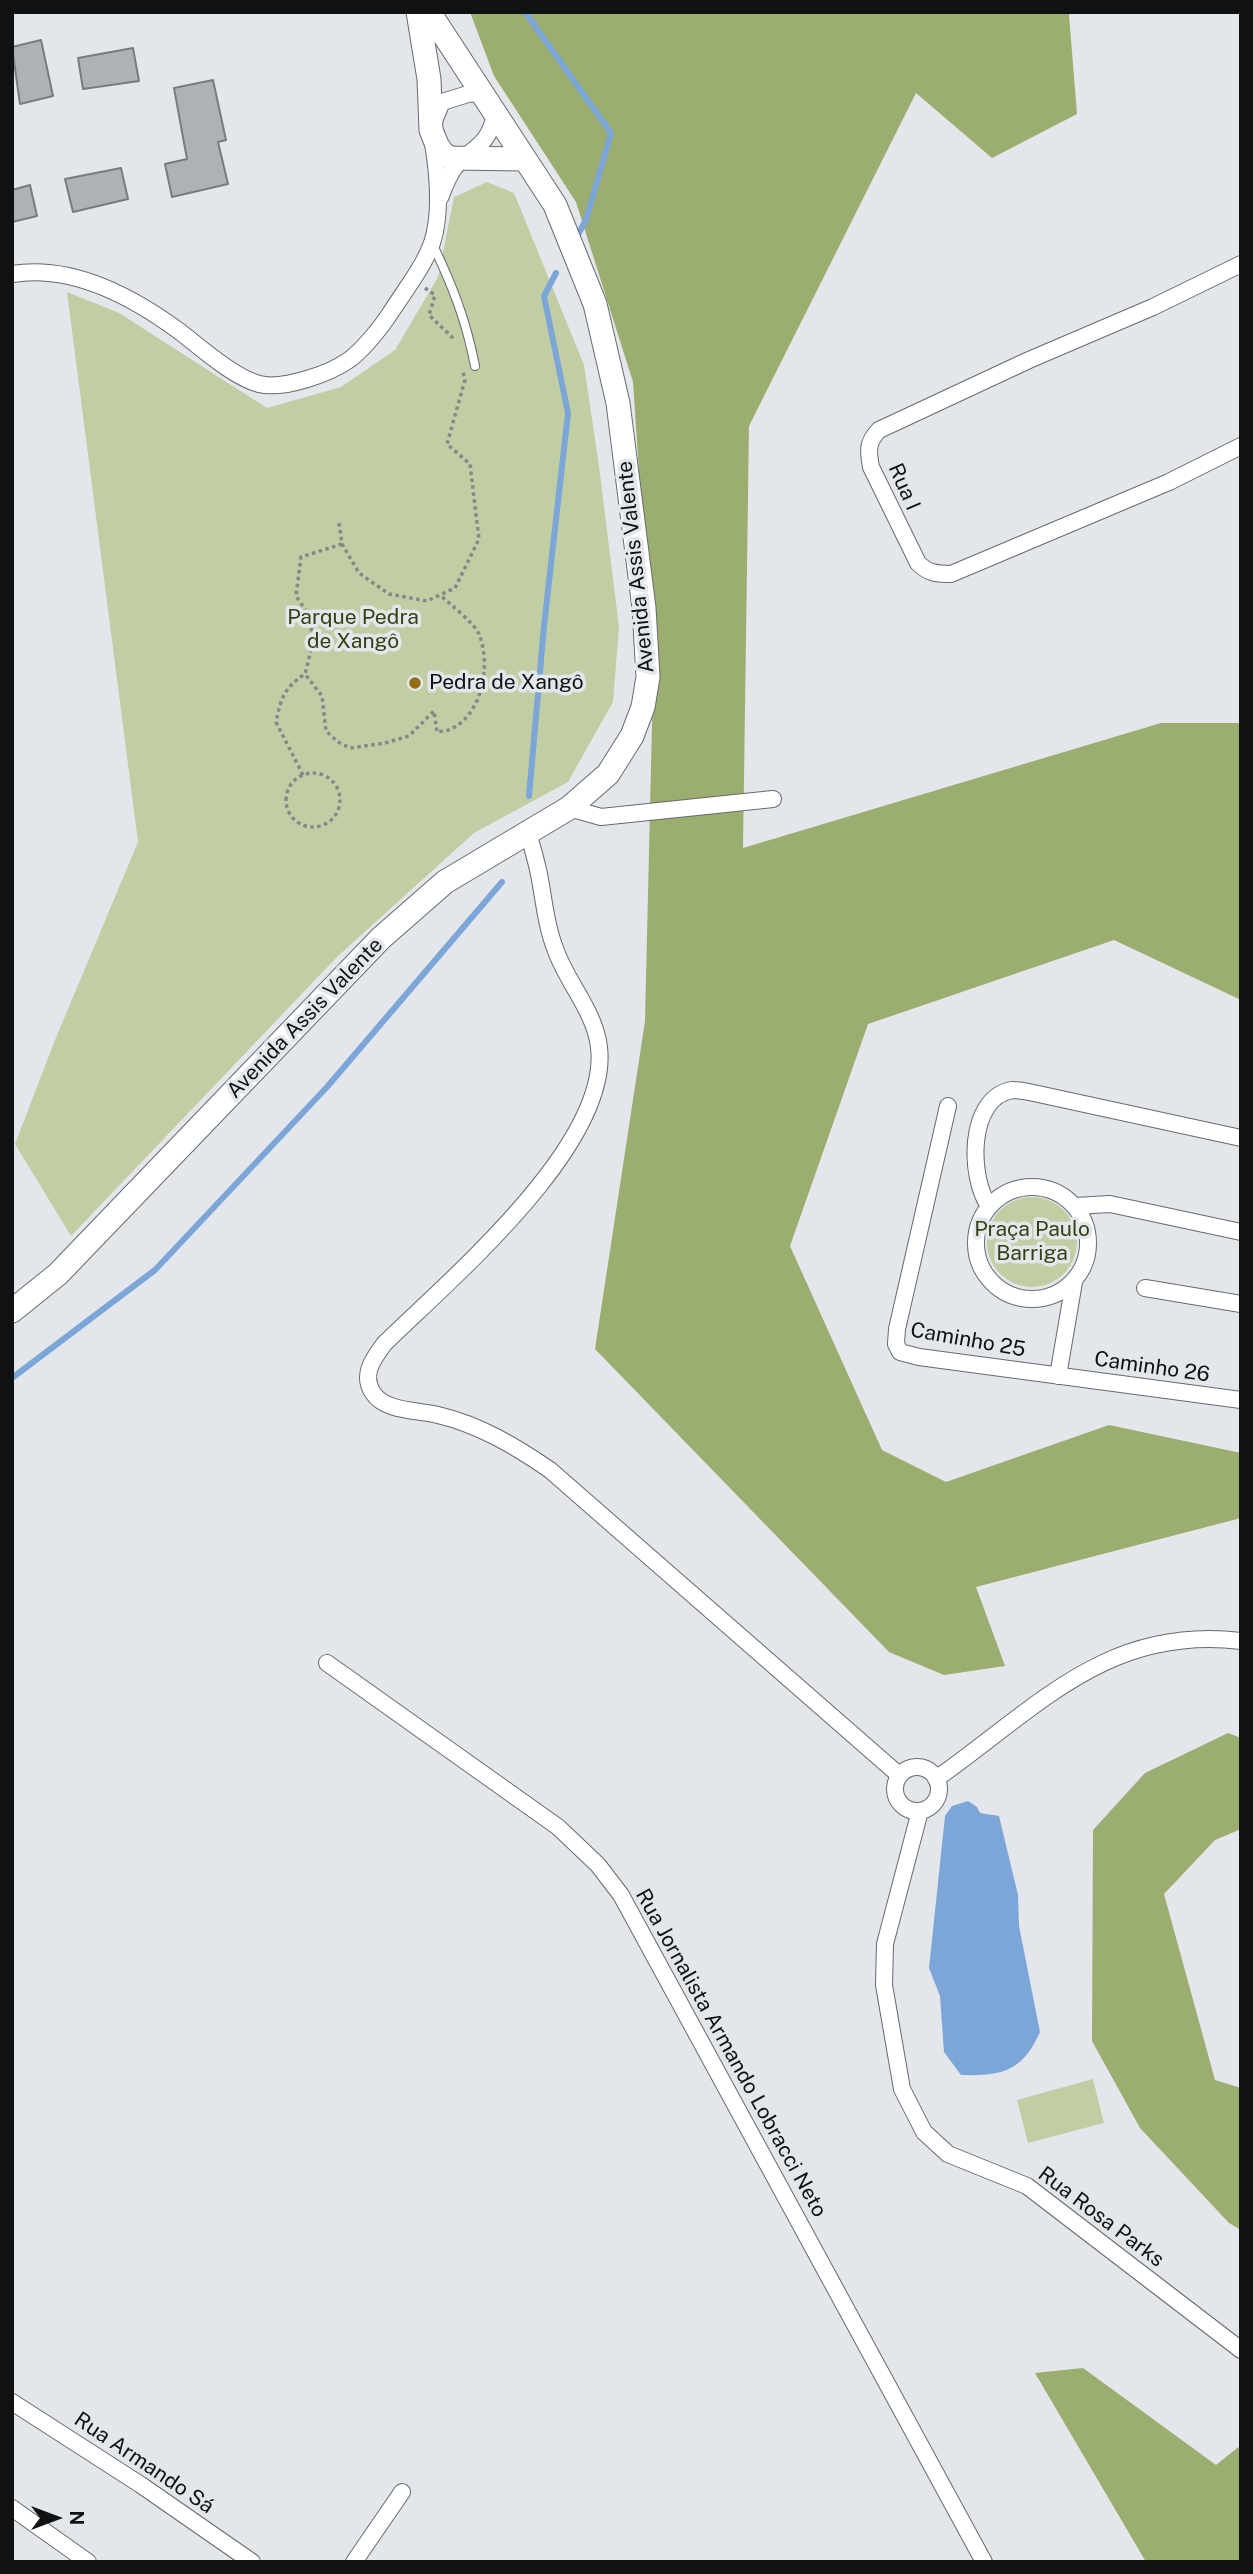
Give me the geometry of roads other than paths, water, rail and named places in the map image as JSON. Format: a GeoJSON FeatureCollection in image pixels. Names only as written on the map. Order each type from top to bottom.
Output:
{"type":"FeatureCollection","features":[{"type":"Feature","properties":{"kind":"main road"},"geometry":{"type":"LineString","coordinates":[[418,12],[429,79],[431,130],[443,154],[463,160],[525,159]]}},
{"type":"Feature","properties":{"kind":"main road","name":"Avenida Assis Valente"},"geometry":{"type":"LineString","coordinates":[[12,1311],[58,1274],[381,938],[445,882],[569,807],[608,774],[632,736],[643,707],[648,677],[645,622],[618,403],[595,304],[555,205],[429,12]]}},
{"type":"Feature","properties":{"kind":"street"},"geometry":{"type":"LineString","coordinates":[[12,274],[50,273],[87,280],[123,296],[177,329],[217,361],[259,384],[299,383],[350,360],[384,323],[412,279],[432,242],[436,210],[435,159],[431,130],[435,114],[442,102],[480,93]]}},
{"type":"Feature","properties":{"kind":"street"},"geometry":{"type":"LineString","coordinates":[[436,210],[444,186],[454,168],[482,145],[491,132],[495,116]]}},
{"type":"Feature","properties":{"kind":"street","name":"Rua I"},"geometry":{"type":"LineString","coordinates":[[1238,266],[878,430],[871,438],[868,450],[871,467],[918,563],[934,574],[951,574],[1170,482],[1241,446]]}},
{"type":"Feature","properties":{"kind":"street"},"geometry":{"type":"LineString","coordinates":[[569,807],[601,817],[773,799]]}},
{"type":"Feature","properties":{"kind":"street"},"geometry":{"type":"LineString","coordinates":[[528,833],[556,952],[594,1025],[599,1049],[598,1080],[593,1099],[581,1125],[549,1175],[513,1217],[373,1358],[367,1372],[372,1392],[382,1403],[437,1414],[494,1434],[550,1470],[899,1775]]}},
{"type":"Feature","properties":{"kind":"street"},"geometry":{"type":"LineString","coordinates":[[989,1206],[981,1195],[976,1177],[976,1139],[980,1121],[988,1107],[998,1096],[1012,1090],[1241,1139]]}},
{"type":"Feature","properties":{"kind":"street","name":"Caminho 25"},"geometry":{"type":"LineString","coordinates":[[948,1107],[897,1329],[897,1348],[900,1352],[919,1357],[1058,1376]]}},
{"type":"Feature","properties":{"kind":"street"},"geometry":{"type":"LineString","coordinates":[[1058,1376],[1074,1282],[1087,1253],[1083,1220],[1074,1206],[1059,1194],[1041,1187],[1022,1187],[1004,1194],[989,1206],[982,1216],[976,1238],[979,1261],[990,1280],[1009,1294],[1031,1298],[1053,1295],[1074,1282]]}},
{"type":"Feature","properties":{"kind":"street"},"geometry":{"type":"LineString","coordinates":[[1074,1206],[1110,1204],[1241,1232]]}},
{"type":"Feature","properties":{"kind":"street"},"geometry":{"type":"LineString","coordinates":[[1145,1288],[1241,1304]]}},
{"type":"Feature","properties":{"kind":"street","name":"Caminho 26"},"geometry":{"type":"LineString","coordinates":[[1058,1376],[1241,1400]]}},
{"type":"Feature","properties":{"kind":"street"},"geometry":{"type":"LineString","coordinates":[[936,1779],[1056,1689],[1088,1669],[1125,1652],[1168,1641],[1210,1637],[1241,1641]]}},
{"type":"Feature","properties":{"kind":"street","name":"Rua Jornalista Armando Lobracci Neto"},"geometry":{"type":"LineString","coordinates":[[327,1663],[558,1827],[598,1865],[621,1895],[984,2562]]}},
{"type":"Feature","properties":{"kind":"street"},"geometry":{"type":"LineString","coordinates":[[919,1767],[926,1769],[936,1779],[939,1792],[936,1799],[932,1805],[920,1811],[905,1808],[896,1797],[895,1782],[904,1770],[919,1767]]}},
{"type":"Feature","properties":{"kind":"street","name":"Rua Rosa Parks"},"geometry":{"type":"LineString","coordinates":[[920,1811],[885,1944],[884,1985],[901,2088],[923,2132],[948,2154],[1027,2186],[1241,2350]]}},
{"type":"Feature","properties":{"kind":"street","name":"Rua Armando Sá"},"geometry":{"type":"LineString","coordinates":[[12,2402],[141,2485],[252,2562]]}},
{"type":"Feature","properties":{"kind":"street"},"geometry":{"type":"LineString","coordinates":[[354,2562],[402,2492]]}},
{"type":"Feature","properties":{"kind":"street"},"geometry":{"type":"LineString","coordinates":[[12,2508],[88,2562]]}},
{"type":"Feature","properties":{"kind":"lane"},"geometry":{"type":"LineString","coordinates":[[432,242],[457,296],[469,332],[475,366]]}},
{"type":"Feature","properties":{"kind":"water"},"geometry":{"type":"Polygon","coordinates":[[[968,1801],[977,1807],[980,1813],[999,1816],[1018,1895],[1019,1926],[1040,2032],[1026,2056],[1009,2069],[988,2074],[961,2075],[944,2052],[940,1996],[929,1968],[945,1816],[952,1806],[968,1801]]]}},
{"type":"Feature","properties":{"kind":"waterway"},"geometry":{"type":"LineString","coordinates":[[525,12],[611,133],[586,220],[576,238]]}},
{"type":"Feature","properties":{"kind":"waterway"},"geometry":{"type":"LineString","coordinates":[[529,796],[544,626],[568,413],[544,296],[556,273]]}},
{"type":"Feature","properties":{"kind":"waterway"},"geometry":{"type":"LineString","coordinates":[[12,1378],[155,1270],[327,1087],[502,882]]}},
{"type":"Feature","properties":{"kind":"place","name":"Pedra de Xangô"},"geometry":{"type":"Point","coordinates":[415,683]}},
{"type":"Feature","properties":{"kind":"park label","name":"Parque Pedra de Xangô"},"geometry":{"type":"Point","coordinates":[353,630]}},
{"type":"Feature","properties":{"kind":"park label","name":"Praça Paulo Barriga"},"geometry":{"type":"Point","coordinates":[1032,1242]}}]}
